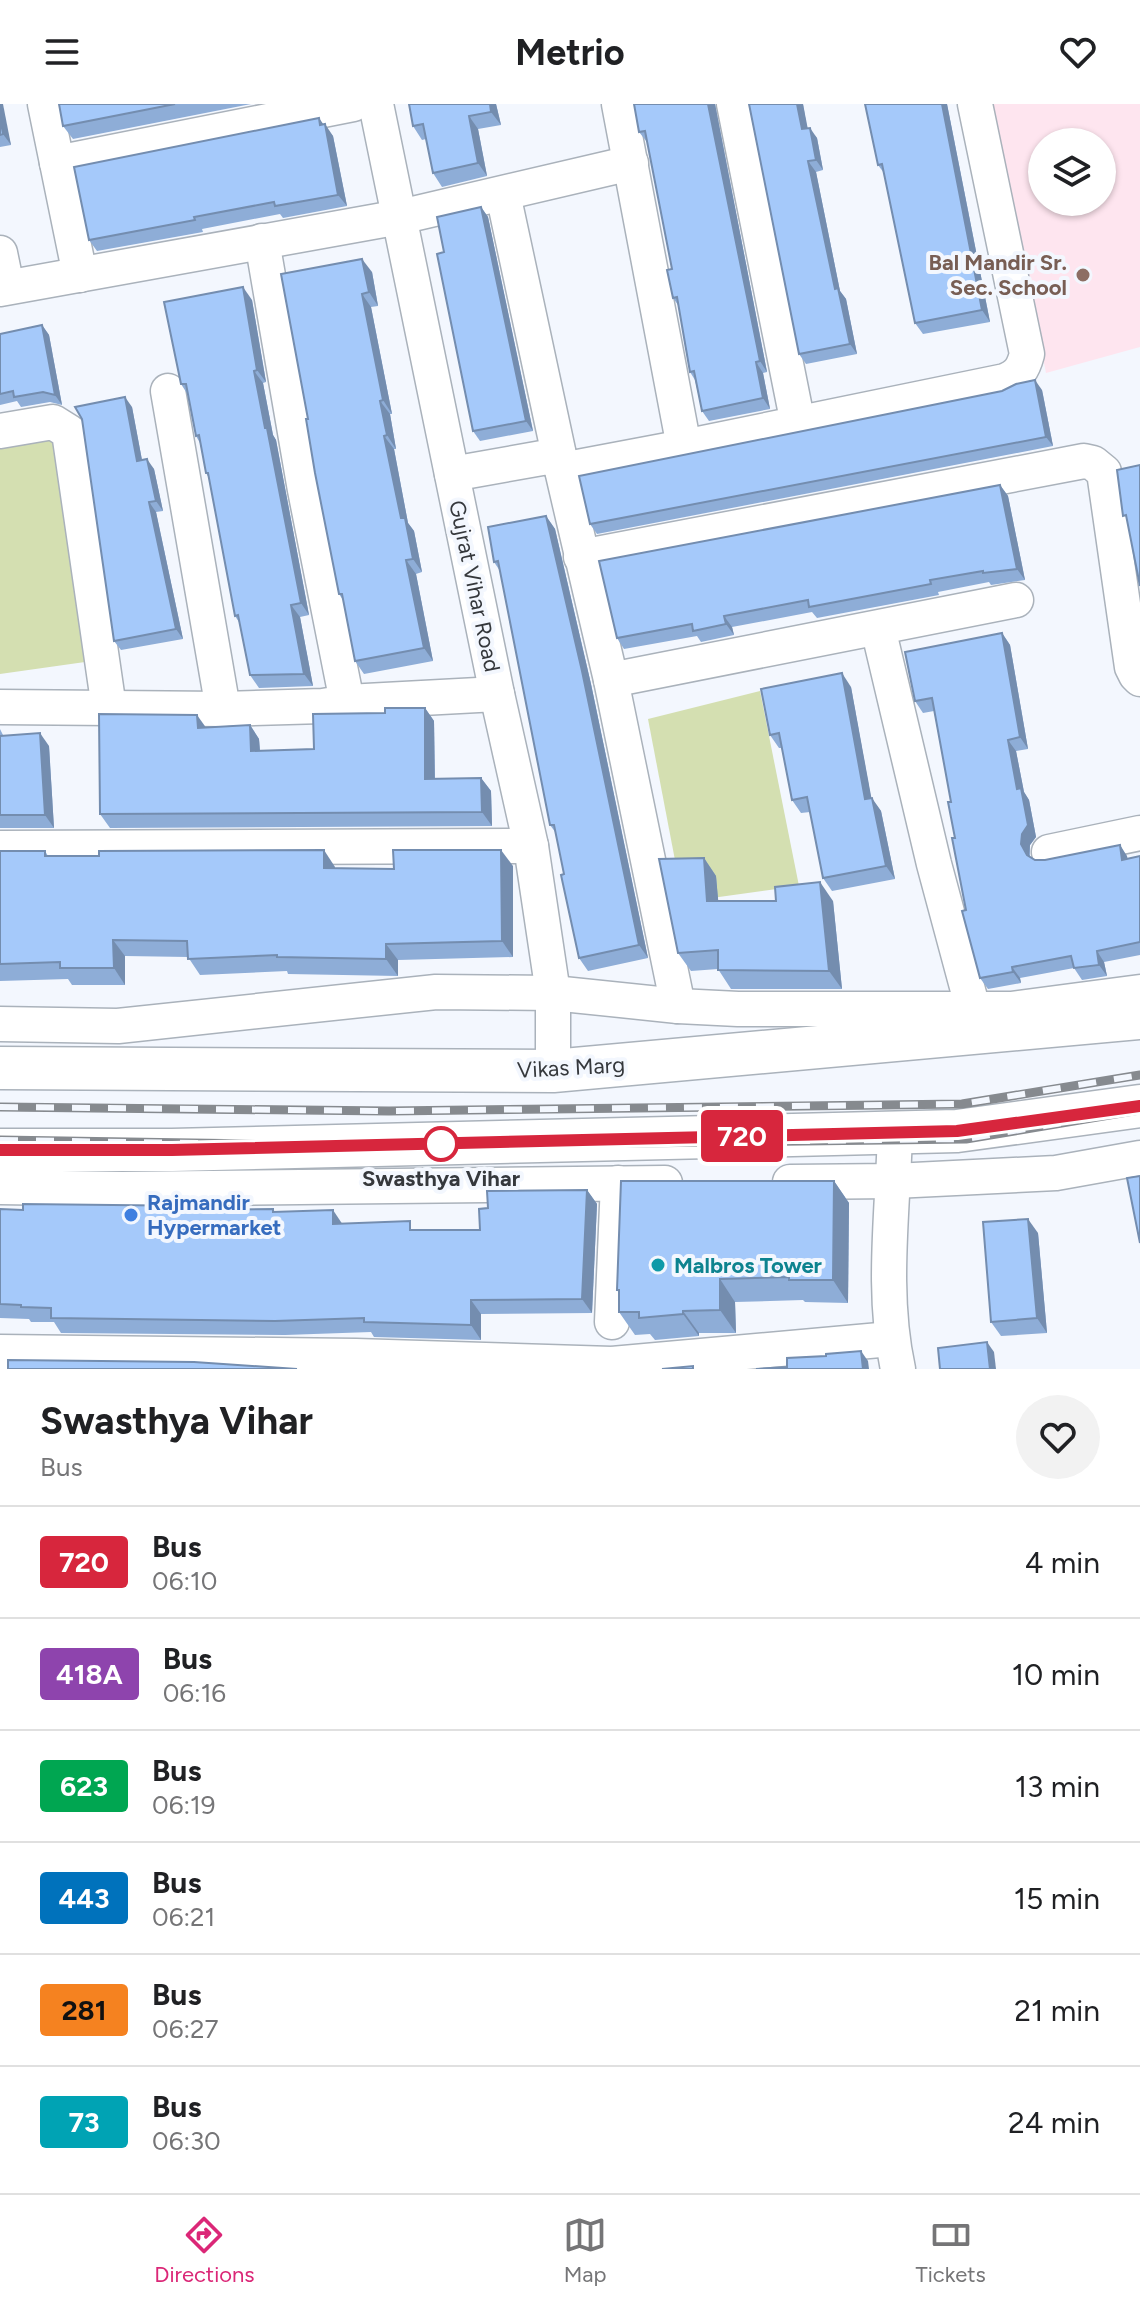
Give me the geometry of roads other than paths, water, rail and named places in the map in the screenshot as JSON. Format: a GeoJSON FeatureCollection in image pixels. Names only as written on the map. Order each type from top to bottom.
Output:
{"type":"FeatureCollection","features":[{"type":"Feature","properties":{"kind":"main road","name":"Vikas Marg"},"geometry":{"type":"LineString","coordinates":[[0,1068],[553,1071],[1140,1018]]}},
{"type":"Feature","properties":{"kind":"main road"},"geometry":{"type":"LineString","coordinates":[[0,1150],[172,1150],[957,1131],[1140,1106]]}},
{"type":"Feature","properties":{"kind":"street"},"geometry":{"type":"LineString","coordinates":[[45,104],[80,275]]}},
{"type":"Feature","properties":{"kind":"street"},"geometry":{"type":"LineString","coordinates":[[57,163],[353,104]]}},
{"type":"Feature","properties":{"kind":"street","name":"Gujrat Vihar Road"},"geometry":{"type":"LineString","coordinates":[[376,104],[531,846],[553,993],[553,1071]]}},
{"type":"Feature","properties":{"kind":"street"},"geometry":{"type":"LineString","coordinates":[[619,104],[684,447]]}},
{"type":"Feature","properties":{"kind":"street"},"geometry":{"type":"LineString","coordinates":[[734,104],[798,424]]}},
{"type":"Feature","properties":{"kind":"street"},"geometry":{"type":"LineString","coordinates":[[452,474],[684,447],[1018,376],[1027,354],[975,104]]}},
{"type":"Feature","properties":{"kind":"street"},"geometry":{"type":"LineString","coordinates":[[0,253],[4,288],[400,217],[631,163]]}},
{"type":"Feature","properties":{"kind":"street"},"geometry":{"type":"LineString","coordinates":[[503,194],[581,557],[611,680],[678,1006]]}},
{"type":"Feature","properties":{"kind":"street"},"geometry":{"type":"LineString","coordinates":[[262,241],[305,490],[347,702]]}},
{"type":"Feature","properties":{"kind":"street"},"geometry":{"type":"LineString","coordinates":[[168,391],[223,709]]}},
{"type":"Feature","properties":{"kind":"street"},"geometry":{"type":"LineString","coordinates":[[0,431],[53,422],[69,432],[109,708]]}},
{"type":"Feature","properties":{"kind":"street"},"geometry":{"type":"LineString","coordinates":[[581,557],[1084,461],[1093,463],[1104,472],[1132,667],[1140,679]]}},
{"type":"Feature","properties":{"kind":"street"},"geometry":{"type":"LineString","coordinates":[[611,680],[1016,600]]}},
{"type":"Feature","properties":{"kind":"street"},"geometry":{"type":"LineString","coordinates":[[878,628],[934,864],[973,1009]]}},
{"type":"Feature","properties":{"kind":"street"},"geometry":{"type":"LineString","coordinates":[[0,707],[223,709],[323,706],[497,694]]}},
{"type":"Feature","properties":{"kind":"street"},"geometry":{"type":"LineString","coordinates":[[1049,852],[1140,833]]}},
{"type":"Feature","properties":{"kind":"street"},"geometry":{"type":"LineString","coordinates":[[0,848],[531,846]]}},
{"type":"Feature","properties":{"kind":"street"},"geometry":{"type":"LineString","coordinates":[[0,1024],[118,1026],[436,992],[553,993],[738,1009],[1011,1009],[1140,992]]}},
{"type":"Feature","properties":{"kind":"street"},"geometry":{"type":"LineString","coordinates":[[0,1352],[356,1356],[612,1366],[895,1354],[890,1263],[895,1132]]}},
{"type":"Feature","properties":{"kind":"street"},"geometry":{"type":"LineString","coordinates":[[756,1182],[894,1181],[1056,1173],[1140,1158]]}},
{"type":"Feature","properties":{"kind":"street"},"geometry":{"type":"LineString","coordinates":[[612,1322],[618,1183]]}},
{"type":"Feature","properties":{"kind":"street"},"geometry":{"type":"LineString","coordinates":[[0,1187],[122,1189],[695,1183]]}},
{"type":"Feature","properties":{"kind":"railway"},"geometry":{"type":"LineString","coordinates":[[0,1107],[389,1111],[962,1104],[1140,1075]]}},
{"type":"Feature","properties":{"kind":"railway"},"geometry":{"type":"LineString","coordinates":[[0,1140],[389,1146],[966,1139],[1140,1110]]}},
{"type":"Feature","properties":{"kind":"place","name":"Bal Mandir Sr. Sec. School"},"geometry":{"type":"Point","coordinates":[1083,275]}},
{"type":"Feature","properties":{"kind":"place","name":"Swasthya Vihar"},"geometry":{"type":"Point","coordinates":[441,1144]}},
{"type":"Feature","properties":{"kind":"place","name":"Rajmandir Hypermarket"},"geometry":{"type":"Point","coordinates":[131,1215]}},
{"type":"Feature","properties":{"kind":"place","name":"Malbros Tower"},"geometry":{"type":"Point","coordinates":[658,1265]}}]}
